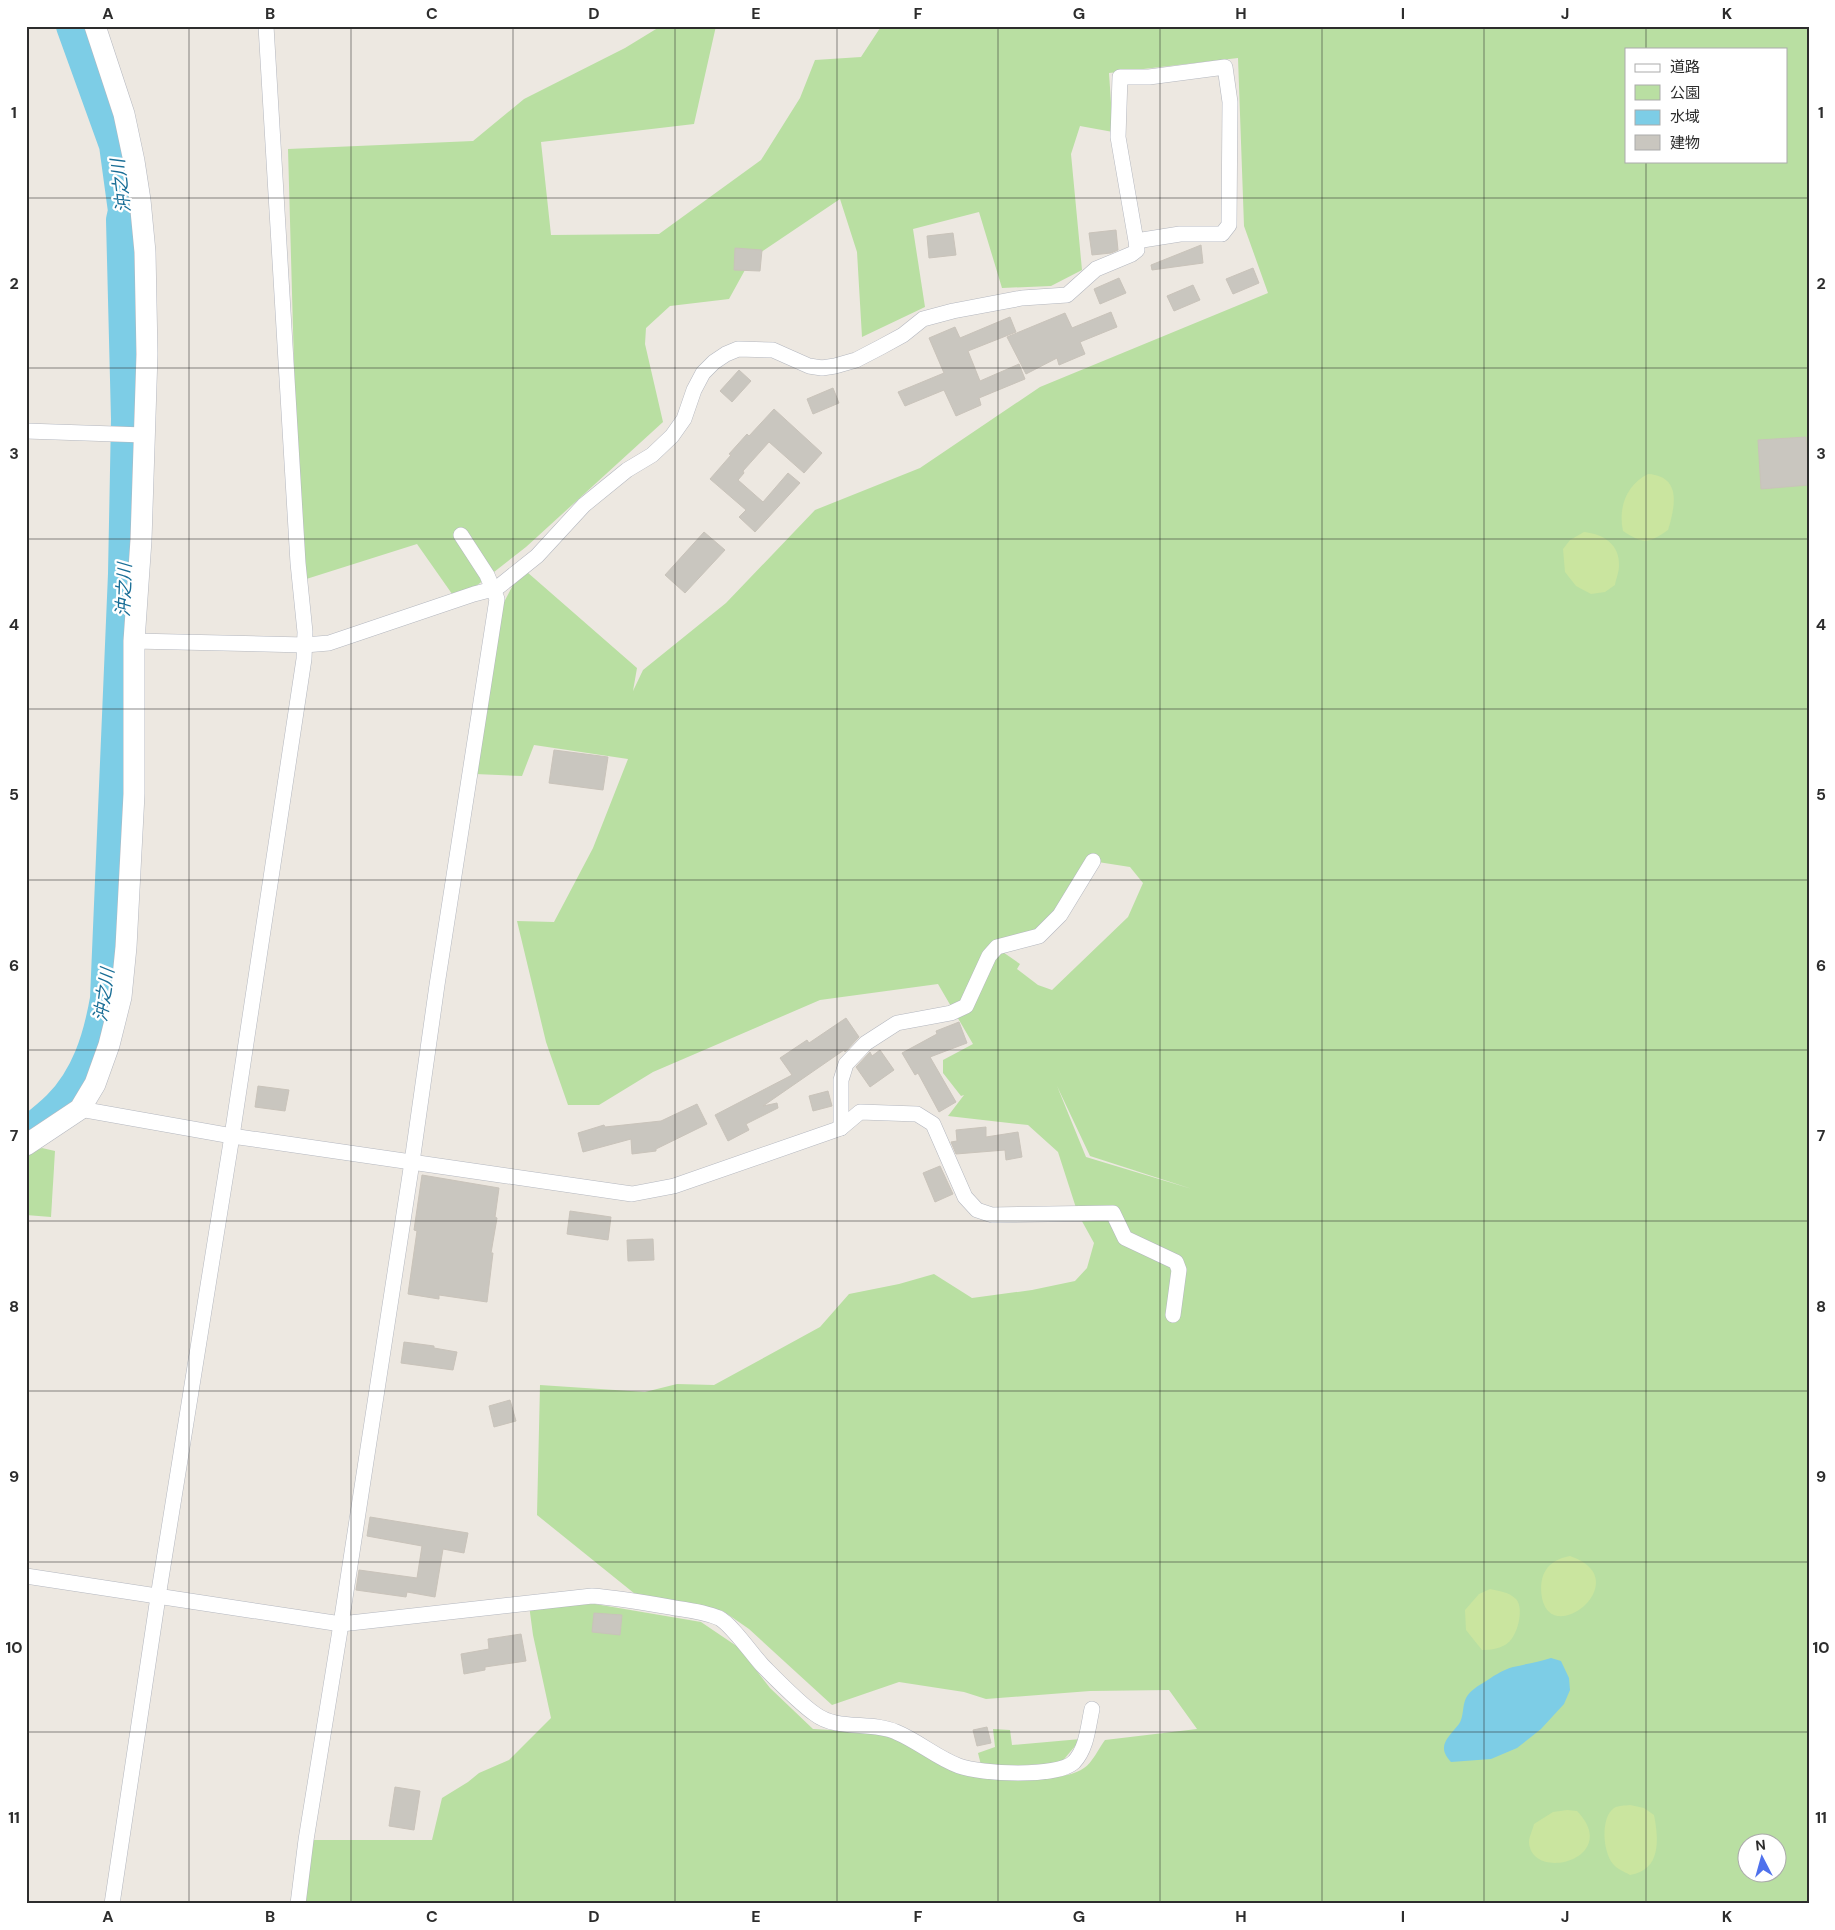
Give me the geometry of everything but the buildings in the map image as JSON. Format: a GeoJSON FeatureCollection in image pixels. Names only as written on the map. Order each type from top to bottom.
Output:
{"type":"FeatureCollection","features":[{"type":"Feature","properties":{"kind":"street"},"geometry":{"type":"LineString","coordinates":[[26,1145],[80,1109],[95,1084],[109,1045],[121,997],[126,947],[134,794],[134,641],[141,540],[147,354],[145,252],[134,160],[124,114],[95,26]]}},
{"type":"Feature","properties":{"kind":"street"},"geometry":{"type":"LineString","coordinates":[[112,1904],[158,1597],[232,1136],[304,659],[305,632],[296,534],[266,26]]}},
{"type":"Feature","properties":{"kind":"street"},"geometry":{"type":"LineString","coordinates":[[134,641],[305,645],[329,643],[497,588],[537,556],[584,505],[605,487],[652,454],[672,436],[684,419],[694,390],[703,373],[726,354],[738,349],[773,350],[809,366],[822,368],[835,366],[856,360],[881,347],[903,335],[923,320],[953,311],[1022,298],[1067,294],[1096,269],[1132,254],[1137,250],[1118,137],[1120,77],[1149,77],[1224,66],[1230,102],[1229,225],[1222,234],[1180,234],[1136,241]]}},
{"type":"Feature","properties":{"kind":"street"},"geometry":{"type":"LineString","coordinates":[[26,431],[144,435]]}},
{"type":"Feature","properties":{"kind":"street"},"geometry":{"type":"LineString","coordinates":[[298,1904],[306,1840],[341,1624],[497,599],[487,575],[461,536]]}},
{"type":"Feature","properties":{"kind":"street"},"geometry":{"type":"LineString","coordinates":[[841,1128],[841,1080],[846,1064],[866,1043],[897,1023],[951,1014],[966,1006],[989,956],[997,948],[1039,936],[1060,915],[1093,861]]}},
{"type":"Feature","properties":{"kind":"street"},"geometry":{"type":"LineString","coordinates":[[80,1109],[232,1136],[632,1194],[674,1186],[841,1128],[860,1112],[917,1114],[933,1124],[965,1197],[977,1210],[992,1215],[1113,1213],[1125,1238],[1176,1262],[1179,1270],[1173,1316]]}},
{"type":"Feature","properties":{"kind":"street"},"geometry":{"type":"LineString","coordinates":[[26,1576],[341,1624],[592,1596],[630,1600],[703,1613],[721,1619],[762,1665],[816,1716],[840,1724],[896,1731],[945,1760],[960,1767],[980,1772],[1060,1770],[1073,1763],[1086,1741],[1092,1709]]}},
{"type":"Feature","properties":{"kind":"green space"},"geometry":{"type":"Polygon","coordinates":[[[661,26],[716,26],[694,124],[541,142],[551,235],[659,234],[761,160],[800,98],[815,60],[861,57],[880,28],[885,26],[1809,26],[1809,1904],[298,1904],[306,1840],[432,1840],[442,1798],[479,1773],[509,1760],[551,1718],[533,1635],[529,1605],[595,1604],[701,1622],[738,1647],[770,1688],[813,1729],[886,1733],[953,1759],[981,1765],[978,1753],[995,1747],[993,1729],[1010,1730],[1012,1745],[1081,1739],[1060,1764],[982,1766],[1020,1774],[1048,1777],[1073,1773],[1087,1766],[1105,1740],[1197,1729],[1169,1690],[1090,1691],[986,1699],[964,1692],[899,1682],[832,1705],[749,1629],[723,1611],[640,1598],[537,1515],[540,1385],[645,1392],[677,1384],[714,1385],[820,1327],[849,1294],[899,1284],[934,1274],[972,1298],[1032,1290],[1075,1281],[1087,1268],[1094,1243],[1078,1214],[1058,1152],[1028,1125],[948,1116],[964,1095],[961,1096],[943,1073],[943,1060],[973,1044],[938,984],[820,1000],[653,1072],[599,1105],[568,1105],[546,1042],[517,921],[554,922],[593,848],[628,759],[534,745],[522,776],[475,774],[503,604],[513,585],[527,572],[637,668],[633,691],[643,670],[726,603],[815,510],[920,468],[1040,387],[1268,293],[1244,226],[1238,58],[1109,73],[1113,132],[1080,126],[1071,154],[1082,270],[1051,286],[1002,288],[979,212],[913,229],[925,307],[862,337],[857,252],[840,199],[751,259],[729,299],[670,306],[646,328],[645,344],[663,422],[526,547],[457,601],[417,544],[300,581],[288,149],[473,141],[524,99],[625,48],[661,26]],[[1098,862],[1052,923],[997,948],[1020,964],[1017,969],[1038,985],[1052,990],[1128,917],[1143,883],[1130,867],[1098,862]],[[1057,1086],[1086,1157],[1192,1189],[1090,1156],[1057,1086]]]}},
{"type":"Feature","properties":{"kind":"green space"},"geometry":{"type":"Polygon","coordinates":[[[1648,474],[1659,476],[1666,480],[1671,487],[1674,503],[1668,530],[1646,541],[1623,531],[1622,514],[1625,498],[1629,491],[1634,484],[1648,474]]]}},
{"type":"Feature","properties":{"kind":"green space"},"geometry":{"type":"Polygon","coordinates":[[[1584,532],[1604,538],[1617,552],[1619,571],[1615,585],[1605,592],[1591,594],[1576,586],[1565,572],[1563,549],[1570,540],[1584,532]]]}},
{"type":"Feature","properties":{"kind":"green space"},"geometry":{"type":"Polygon","coordinates":[[[42,1148],[55,1151],[51,1217],[26,1215],[26,1155],[42,1148]]]}},
{"type":"Feature","properties":{"kind":"green space"},"geometry":{"type":"Polygon","coordinates":[[[1570,1556],[1589,1566],[1596,1579],[1594,1593],[1585,1605],[1573,1613],[1560,1616],[1549,1612],[1542,1598],[1541,1582],[1550,1565],[1555,1561],[1570,1556]]]}},
{"type":"Feature","properties":{"kind":"green space"},"geometry":{"type":"Polygon","coordinates":[[[1490,1589],[1507,1593],[1516,1599],[1519,1604],[1520,1616],[1516,1630],[1509,1642],[1497,1648],[1482,1650],[1466,1630],[1465,1610],[1479,1594],[1490,1589]]]}},
{"type":"Feature","properties":{"kind":"green space"},"geometry":{"type":"Polygon","coordinates":[[[1630,1805],[1644,1808],[1654,1815],[1657,1844],[1653,1860],[1648,1867],[1630,1875],[1619,1869],[1610,1859],[1605,1844],[1605,1827],[1607,1819],[1614,1808],[1630,1805]]]}},
{"type":"Feature","properties":{"kind":"green space"},"geometry":{"type":"Polygon","coordinates":[[[1577,1811],[1588,1828],[1589,1842],[1583,1853],[1571,1860],[1557,1863],[1544,1861],[1534,1854],[1529,1842],[1534,1824],[1553,1812],[1577,1811]]]}},
{"type":"Feature","properties":{"kind":"water"},"geometry":{"type":"Polygon","coordinates":[[[1551,1658],[1561,1661],[1569,1678],[1570,1690],[1564,1704],[1541,1729],[1517,1748],[1491,1759],[1451,1762],[1444,1751],[1445,1742],[1461,1721],[1465,1701],[1471,1691],[1505,1670],[1551,1658]]]}},
{"type":"Feature","properties":{"kind":"waterway","name":"沖之川"},"geometry":{"type":"LineString","coordinates":[[26,1135],[59,1107],[78,1084],[91,1057],[101,1029],[107,999],[125,574],[128,419],[123,220],[125,211],[116,145],[73,26]]}}]}
